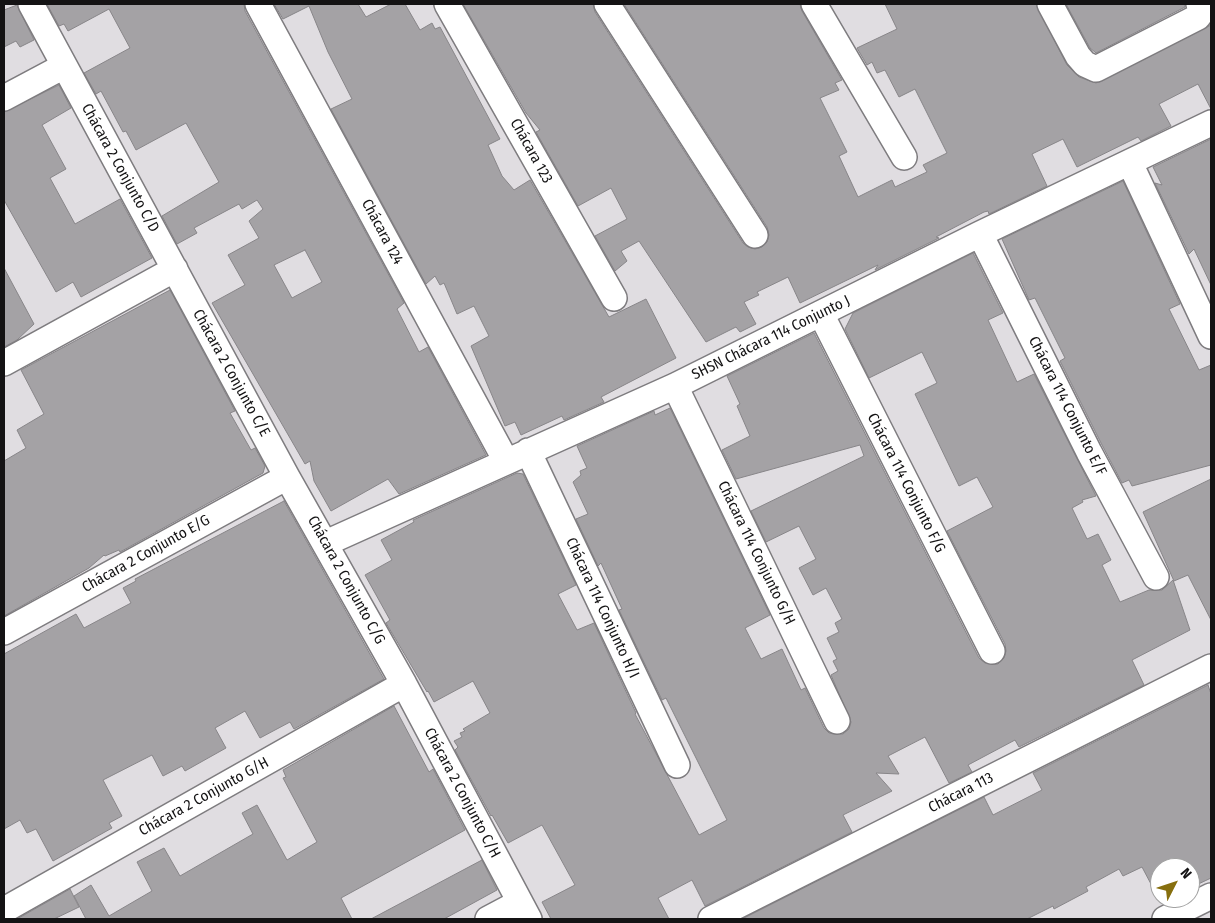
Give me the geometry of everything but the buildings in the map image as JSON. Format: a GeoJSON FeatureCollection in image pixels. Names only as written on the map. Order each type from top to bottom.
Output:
{"type":"FeatureCollection","features":[{"type":"Feature","properties":{"kind":"street","name":"Chácara 2 Conjunto C/D"},"geometry":{"type":"LineString","coordinates":[[31,4],[175,269]]}},
{"type":"Feature","properties":{"kind":"street","name":"Chácara 124"},"geometry":{"type":"LineString","coordinates":[[258,4],[517,456]]}},
{"type":"Feature","properties":{"kind":"street","name":"Chácara 123"},"geometry":{"type":"LineString","coordinates":[[448,4],[614,298]]}},
{"type":"Feature","properties":{"kind":"street"},"geometry":{"type":"LineString","coordinates":[[607,4],[755,235]]}},
{"type":"Feature","properties":{"kind":"street"},"geometry":{"type":"LineString","coordinates":[[814,4],[904,157]]}},
{"type":"Feature","properties":{"kind":"street"},"geometry":{"type":"LineString","coordinates":[[1050,4],[1078,56],[1090,67],[1096,69],[1104,67],[1198,17],[1201,13],[1199,4]]}},
{"type":"Feature","properties":{"kind":"street"},"geometry":{"type":"LineString","coordinates":[[4,98],[64,66]]}},
{"type":"Feature","properties":{"kind":"street","name":"SHSN Chácara 114 Conjunto J"},"geometry":{"type":"LineString","coordinates":[[326,544],[675,386],[980,234],[1211,123]]}},
{"type":"Feature","properties":{"kind":"street"},"geometry":{"type":"LineString","coordinates":[[1130,163],[1211,336]]}},
{"type":"Feature","properties":{"kind":"street","name":"Chácara 114 Conjunto E/F"},"geometry":{"type":"LineString","coordinates":[[980,234],[1089,452],[1156,577]]}},
{"type":"Feature","properties":{"kind":"street"},"geometry":{"type":"LineString","coordinates":[[4,363],[175,269]]}},
{"type":"Feature","properties":{"kind":"street","name":"Chácara 2 Conjunto C/E"},"geometry":{"type":"LineString","coordinates":[[175,269],[287,477]]}},
{"type":"Feature","properties":{"kind":"street","name":"Chácara 114 Conjunto F/G"},"geometry":{"type":"LineString","coordinates":[[820,314],[992,651]]}},
{"type":"Feature","properties":{"kind":"street","name":"Chácara 114 Conjunto G/H"},"geometry":{"type":"LineString","coordinates":[[675,386],[837,721]]}},
{"type":"Feature","properties":{"kind":"street","name":"Chácara 114 Conjunto H/I"},"geometry":{"type":"LineString","coordinates":[[517,456],[676,765]]}},
{"type":"Feature","properties":{"kind":"street","name":"Chácara 2 Conjunto C/G"},"geometry":{"type":"LineString","coordinates":[[287,477],[404,684]]}},
{"type":"Feature","properties":{"kind":"street","name":"Chácara 2 Conjunto E/G"},"geometry":{"type":"LineString","coordinates":[[4,632],[287,477]]}},
{"type":"Feature","properties":{"kind":"street","name":"Chácara 113"},"geometry":{"type":"LineString","coordinates":[[711,919],[1211,667]]}},
{"type":"Feature","properties":{"kind":"street","name":"Chácara 2 Conjunto G/H"},"geometry":{"type":"LineString","coordinates":[[4,910],[404,684]]}},
{"type":"Feature","properties":{"kind":"street","name":"Chácara 2 Conjunto C/H"},"geometry":{"type":"LineString","coordinates":[[404,684],[524,911]]}},
{"type":"Feature","properties":{"kind":"street"},"geometry":{"type":"LineString","coordinates":[[1165,919],[1211,896]]}},
{"type":"Feature","properties":{"kind":"street"},"geometry":{"type":"LineString","coordinates":[[488,919],[524,911]]}}]}
